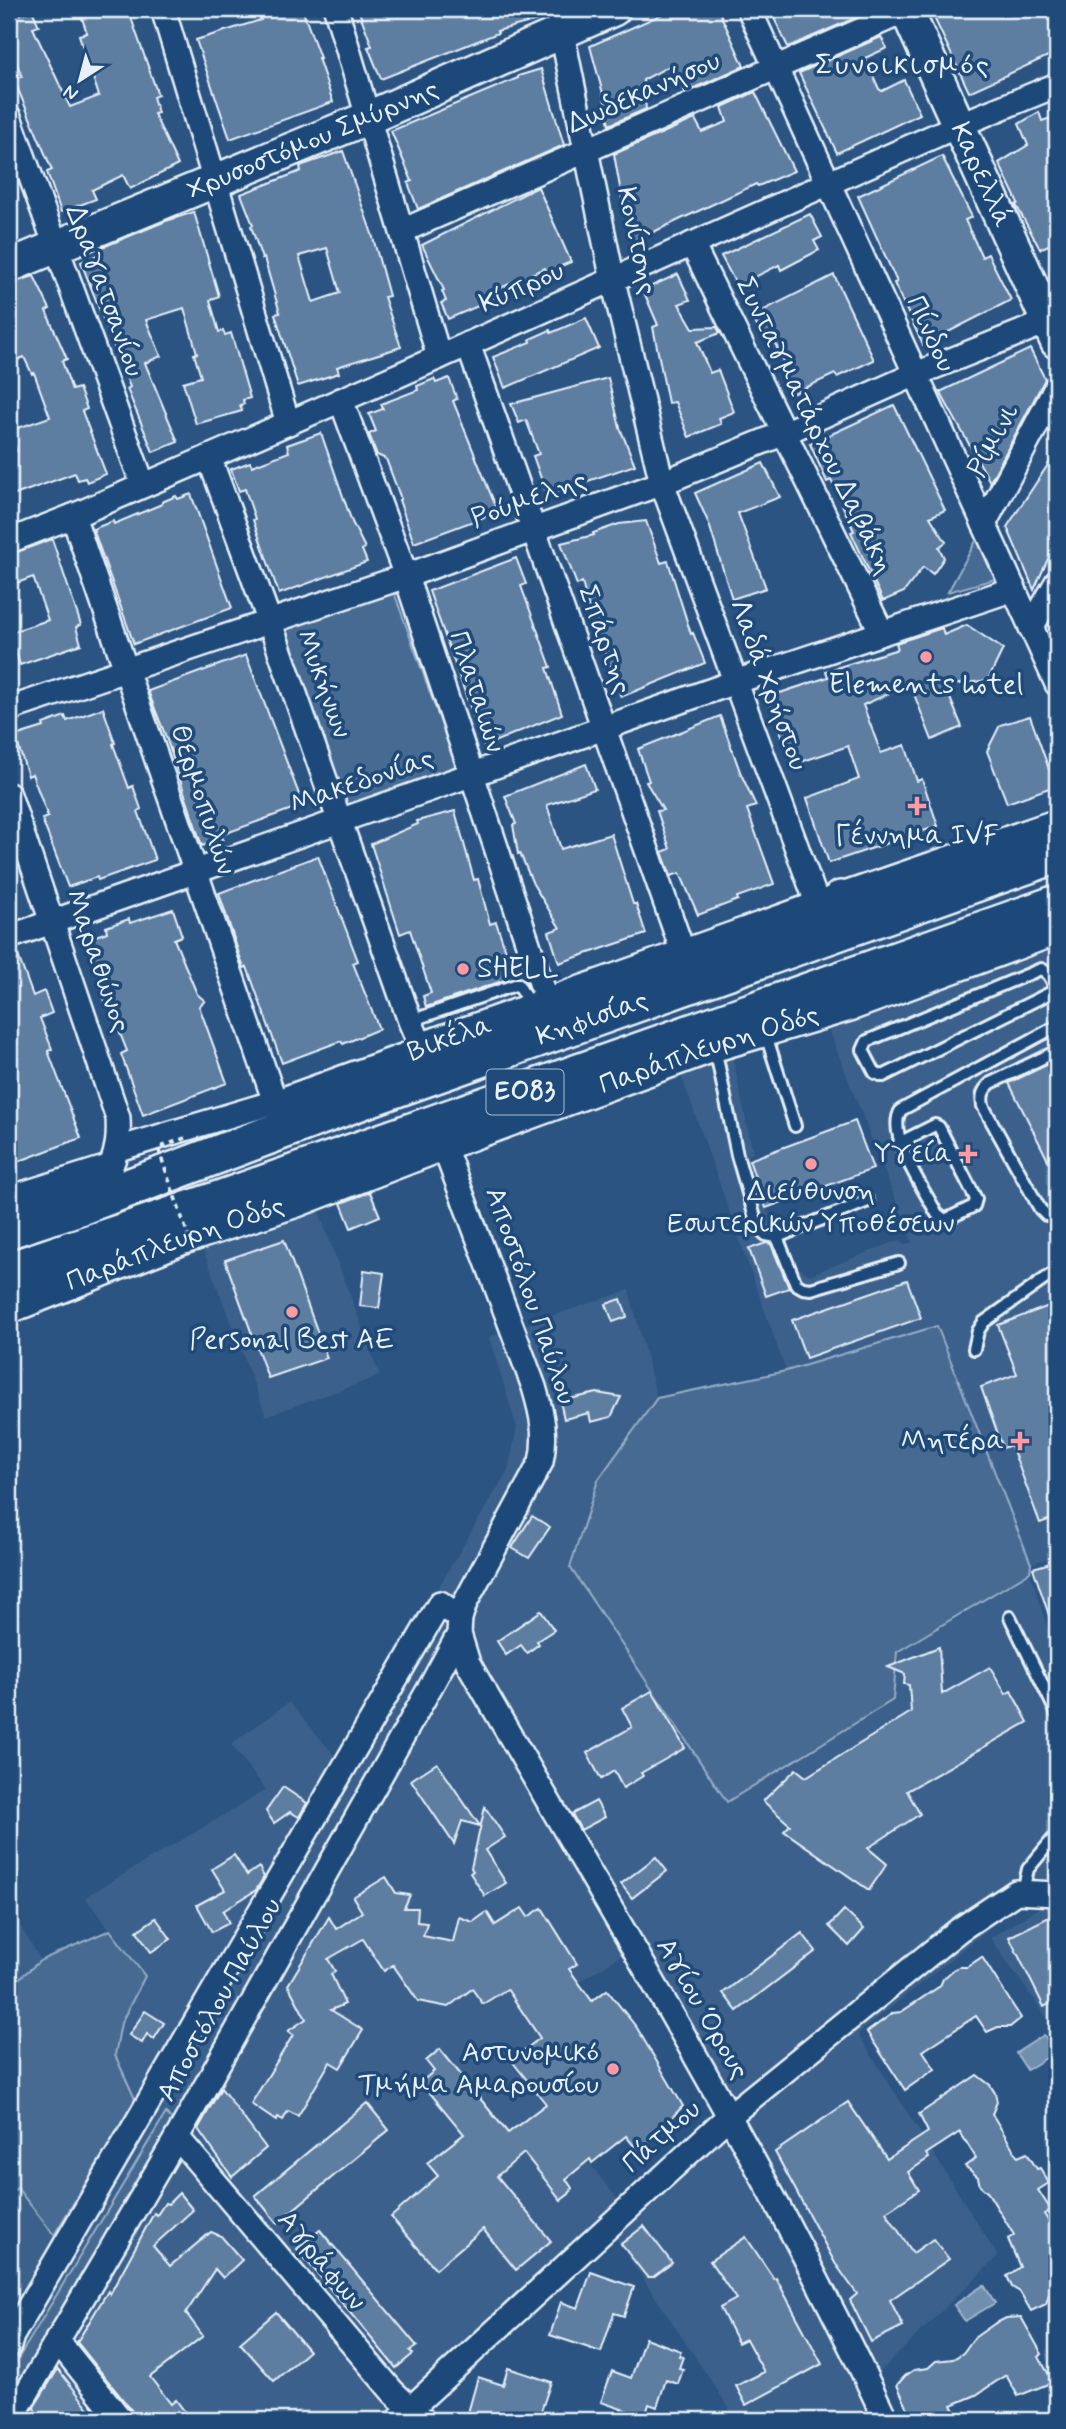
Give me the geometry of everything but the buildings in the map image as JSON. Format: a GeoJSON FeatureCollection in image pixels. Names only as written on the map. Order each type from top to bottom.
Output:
{"type":"FeatureCollection","features":[{"type":"Feature","properties":{"kind":"main road","name":"Κηφισίας"},"geometry":{"type":"LineString","coordinates":[[9,1229],[83,1205],[368,1098],[1057,854]]}},
{"type":"Feature","properties":{"kind":"main road"},"geometry":{"type":"LineString","coordinates":[[830,904],[885,915]]}},
{"type":"Feature","properties":{"kind":"main road","name":"Κηφισίας"},"geometry":{"type":"LineString","coordinates":[[9,1272],[848,992],[1057,904]]}},
{"type":"Feature","properties":{"kind":"main road"},"geometry":{"type":"LineString","coordinates":[[550,1003],[620,1009]]}},
{"type":"Feature","properties":{"kind":"main road"},"geometry":{"type":"LineString","coordinates":[[368,1098],[438,1027]]}},
{"type":"Feature","properties":{"kind":"main road"},"geometry":{"type":"LineString","coordinates":[[83,1205],[104,1179],[115,1157]]}},
{"type":"Feature","properties":{"kind":"main road"},"geometry":{"type":"LineString","coordinates":[[222,1199],[276,1207]]}},
{"type":"Feature","properties":{"kind":"street"},"geometry":{"type":"LineString","coordinates":[[163,9],[288,423]]}},
{"type":"Feature","properties":{"kind":"street"},"geometry":{"type":"LineString","coordinates":[[336,9],[439,357]]}},
{"type":"Feature","properties":{"kind":"street","name":"Χρυσοστόμου Σμύρνης"},"geometry":{"type":"LineString","coordinates":[[9,266],[370,117],[560,21],[614,9]]}},
{"type":"Feature","properties":{"kind":"street","name":"Πίνδου"},"geometry":{"type":"LineString","coordinates":[[749,9],[1031,628],[1052,654],[1057,684]]}},
{"type":"Feature","properties":{"kind":"street","name":"Δωδεκανήσου"},"geometry":{"type":"LineString","coordinates":[[402,231],[907,9]]}},
{"type":"Feature","properties":{"kind":"street","name":"Καρελλά"},"geometry":{"type":"LineString","coordinates":[[907,9],[958,125],[1054,328]]}},
{"type":"Feature","properties":{"kind":"street","name":"Κονίτσης"},"geometry":{"type":"LineString","coordinates":[[560,21],[613,281],[662,483]]}},
{"type":"Feature","properties":{"kind":"street","name":"Κύπρου"},"geometry":{"type":"LineString","coordinates":[[9,541],[341,400],[958,125],[1057,85]]}},
{"type":"Feature","properties":{"kind":"street","name":"Δραγατσανίου"},"geometry":{"type":"LineString","coordinates":[[9,117],[143,485]]}},
{"type":"Feature","properties":{"kind":"street","name":"Συνταγματάρχου Δαβάκη"},"geometry":{"type":"LineString","coordinates":[[692,244],[883,633]]}},
{"type":"Feature","properties":{"kind":"street","name":"Ρούμελης"},"geometry":{"type":"LineString","coordinates":[[9,709],[534,531],[784,433],[916,374],[1054,328]]}},
{"type":"Feature","properties":{"kind":"street","name":"Σπάρτης"},"geometry":{"type":"LineString","coordinates":[[468,344],[684,955]]}},
{"type":"Feature","properties":{"kind":"street","name":"Ρίμινι"},"geometry":{"type":"LineString","coordinates":[[984,524],[1057,386]]}},
{"type":"Feature","properties":{"kind":"street","name":"Πλαταιών"},"geometry":{"type":"LineString","coordinates":[[341,400],[406,576],[550,1003]]}},
{"type":"Feature","properties":{"kind":"street","name":"Μυκήνων"},"geometry":{"type":"LineString","coordinates":[[209,457],[341,821],[438,1027]]}},
{"type":"Feature","properties":{"kind":"street","name":"Λαδά Χρήστου"},"geometry":{"type":"LineString","coordinates":[[662,483],[735,682],[830,904]]}},
{"type":"Feature","properties":{"kind":"street","name":"Θερμοπυλών"},"geometry":{"type":"LineString","coordinates":[[73,516],[275,1102]]}},
{"type":"Feature","properties":{"kind":"street"},"geometry":{"type":"LineString","coordinates":[[1031,628],[1057,582]]}},
{"type":"Feature","properties":{"kind":"street","name":"Μακεδονίας"},"geometry":{"type":"LineString","coordinates":[[9,937],[735,682],[1014,589]]}},
{"type":"Feature","properties":{"kind":"street","name":"Μαραθώνος"},"geometry":{"type":"LineString","coordinates":[[9,795],[118,1118],[115,1157]]}},
{"type":"Feature","properties":{"kind":"street","name":"Βικέλα"},"geometry":{"type":"LineString","coordinates":[[9,1198],[115,1157],[275,1102],[438,1027],[550,1003],[1057,826]]}},
{"type":"Feature","properties":{"kind":"street","name":"Παράπλευρη Οδός"},"geometry":{"type":"LineString","coordinates":[[9,1307],[181,1238],[276,1207],[714,1045],[764,1030],[848,992],[1057,928]]}},
{"type":"Feature","properties":{"kind":"street","name":"Αποστόλου Παύλου"},"geometry":{"type":"LineString","coordinates":[[18,2411],[177,2137],[459,1626],[465,1603],[541,1462],[545,1445],[544,1421],[534,1387],[443,1144]]}},
{"type":"Feature","properties":{"kind":"street","name":"Αποστόλου Παύλου"},"geometry":{"type":"LineString","coordinates":[[9,2346],[12,2336],[440,1603],[459,1626]]}},
{"type":"Feature","properties":{"kind":"street","name":"Αγίου Όρους"},"geometry":{"type":"LineString","coordinates":[[459,1626],[468,1663],[729,2116],[836,2315],[886,2420]]}},
{"type":"Feature","properties":{"kind":"street"},"geometry":{"type":"LineString","coordinates":[[1023,1891],[1057,1894]]}},
{"type":"Feature","properties":{"kind":"street","name":"Πάτμου"},"geometry":{"type":"LineString","coordinates":[[410,2417],[729,2116],[959,1930],[1010,1894],[1023,1891]]}},
{"type":"Feature","properties":{"kind":"street","name":"Αγράφων"},"geometry":{"type":"LineString","coordinates":[[177,2137],[410,2417]]}},
{"type":"Feature","properties":{"kind":"street"},"geometry":{"type":"LineString","coordinates":[[57,2340],[121,2420]]}},
{"type":"Feature","properties":{"kind":"lane"},"geometry":{"type":"LineString","coordinates":[[1041,969],[1048,974],[1057,990],[883,1076],[875,1073],[863,1050],[867,1041],[1041,969]]}},
{"type":"Feature","properties":{"kind":"lane"},"geometry":{"type":"LineString","coordinates":[[899,1143],[935,1125],[939,1127],[976,1199],[974,1206],[945,1220],[941,1218],[899,1143],[897,1117],[901,1110],[1057,1026]]}},
{"type":"Feature","properties":{"kind":"lane"},"geometry":{"type":"LineString","coordinates":[[764,1030],[794,1126]]}},
{"type":"Feature","properties":{"kind":"lane"},"geometry":{"type":"LineString","coordinates":[[714,1045],[737,1155],[758,1228],[766,1235],[777,1237],[869,1201]]}},
{"type":"Feature","properties":{"kind":"lane"},"geometry":{"type":"LineString","coordinates":[[1057,1051],[991,1083],[981,1098],[1040,1209],[1046,1215],[1057,1217]]}},
{"type":"Feature","properties":{"kind":"lane"},"geometry":{"type":"LineString","coordinates":[[777,1237],[796,1284],[803,1288],[811,1289],[899,1263]]}},
{"type":"Feature","properties":{"kind":"lane"},"geometry":{"type":"LineString","coordinates":[[974,1349],[978,1331],[984,1322],[1057,1273]]}},
{"type":"Feature","properties":{"kind":"lane"},"geometry":{"type":"LineString","coordinates":[[1010,1617],[1057,1714]]}},
{"type":"Feature","properties":{"kind":"lane"},"geometry":{"type":"LineString","coordinates":[[1023,1891],[1028,1869],[1057,1834]]}},
{"type":"Feature","properties":{"kind":"path"},"geometry":{"type":"LineString","coordinates":[[185,1138],[158,1148],[188,1235]]}},
{"type":"Feature","properties":{"kind":"shaded area"},"geometry":{"type":"Polygon","coordinates":[[[983,528],[1006,576],[948,592],[983,528]]]}},
{"type":"Feature","properties":{"kind":"shaded area"},"geometry":{"type":"Polygon","coordinates":[[[394,592],[457,768],[342,811],[280,630],[394,592]]]}},
{"type":"Feature","properties":{"kind":"shaded area","name":"Υγεία"},"geometry":{"type":"Polygon","coordinates":[[[1057,936],[1057,1556],[1031,1564],[937,1327],[786,1371],[680,1072],[731,1050],[753,1153],[748,1155],[749,1160],[774,1228],[779,1226],[796,1266],[810,1275],[894,1242],[912,1242],[825,1020],[1057,936]]]}},
{"type":"Feature","properties":{"kind":"shaded area","name":"Personal Best AE"},"geometry":{"type":"Polygon","coordinates":[[[316,1204],[380,1376],[266,1416],[203,1249],[316,1204]]]}},
{"type":"Feature","properties":{"kind":"shaded area"},"geometry":{"type":"Polygon","coordinates":[[[629,1290],[657,1398],[598,1480],[897,1652],[1030,1572],[1057,1652],[1057,1897],[1025,1894],[980,1936],[858,2034],[998,2256],[859,2392],[869,2420],[737,2420],[612,2232],[419,2420],[31,2420],[19,2398],[166,2114],[9,2374],[9,2194],[17,2188],[54,2234],[136,2101],[115,2056],[120,2023],[145,1976],[85,1897],[266,1790],[231,1744],[289,1702],[337,1758],[508,1470],[517,1428],[489,1337],[629,1290]],[[627,1952],[548,2001],[554,2025],[508,2059],[629,2214],[726,2124],[627,1952]]]}},
{"type":"Feature","properties":{"kind":"shaded area"},"geometry":{"type":"Polygon","coordinates":[[[937,1326],[1031,1564],[1030,1572],[897,1652],[893,1700],[727,1802],[570,1567],[598,1480],[657,1398],[786,1371],[937,1326]]]}},
{"type":"Feature","properties":{"kind":"shaded area"},"geometry":{"type":"Polygon","coordinates":[[[1050,1901],[1057,1902],[1057,2032],[990,1938],[1050,1901]]]}},
{"type":"Feature","properties":{"kind":"shaded area"},"geometry":{"type":"Polygon","coordinates":[[[9,1908],[41,1960],[9,1987],[9,1908]]]}},
{"type":"Feature","properties":{"kind":"shaded area"},"geometry":{"type":"Polygon","coordinates":[[[110,1930],[145,1976],[121,2023],[115,2055],[136,2101],[54,2235],[17,2188],[9,2194],[9,1987],[41,1960],[110,1930]]]}},
{"type":"Feature","properties":{"kind":"shaded area"},"geometry":{"type":"Polygon","coordinates":[[[1044,2035],[1056,2052],[1027,2070],[1016,2053],[1044,2035]]]}},
{"type":"Feature","properties":{"kind":"shaded area"},"geometry":{"type":"Polygon","coordinates":[[[166,2113],[178,2127],[19,2398],[9,2391],[9,2374],[166,2113]]]}},
{"type":"Feature","properties":{"kind":"shaded area"},"geometry":{"type":"Polygon","coordinates":[[[984,2285],[995,2303],[965,2321],[954,2305],[984,2285]]]}},
{"type":"Feature","properties":{"kind":"place","name":"Elements hotel"},"geometry":{"type":"Point","coordinates":[926,657]}},
{"type":"Feature","properties":{"kind":"place","name":"Γέννημα IVF"},"geometry":{"type":"Point","coordinates":[917,806]}},
{"type":"Feature","properties":{"kind":"place","name":"SHELL"},"geometry":{"type":"Point","coordinates":[463,969]}},
{"type":"Feature","properties":{"kind":"place","name":"Υγεία"},"geometry":{"type":"Point","coordinates":[968,1154]}},
{"type":"Feature","properties":{"kind":"place","name":"Διεύθυνση Εσωτερικών Υποθέσεων"},"geometry":{"type":"Point","coordinates":[811,1164]}},
{"type":"Feature","properties":{"kind":"place","name":"Personal Best AE"},"geometry":{"type":"Point","coordinates":[292,1312]}},
{"type":"Feature","properties":{"kind":"place","name":"Μητέρα"},"geometry":{"type":"Point","coordinates":[1020,1441]}},
{"type":"Feature","properties":{"kind":"place","name":"Αστυνομικό Τμήμα Αμαρουσίου"},"geometry":{"type":"Point","coordinates":[613,2069]}},
{"type":"Feature","properties":{"kind":"district","name":"Συνοικισμός"},"geometry":{"type":"Point","coordinates":[903,65]}}]}
